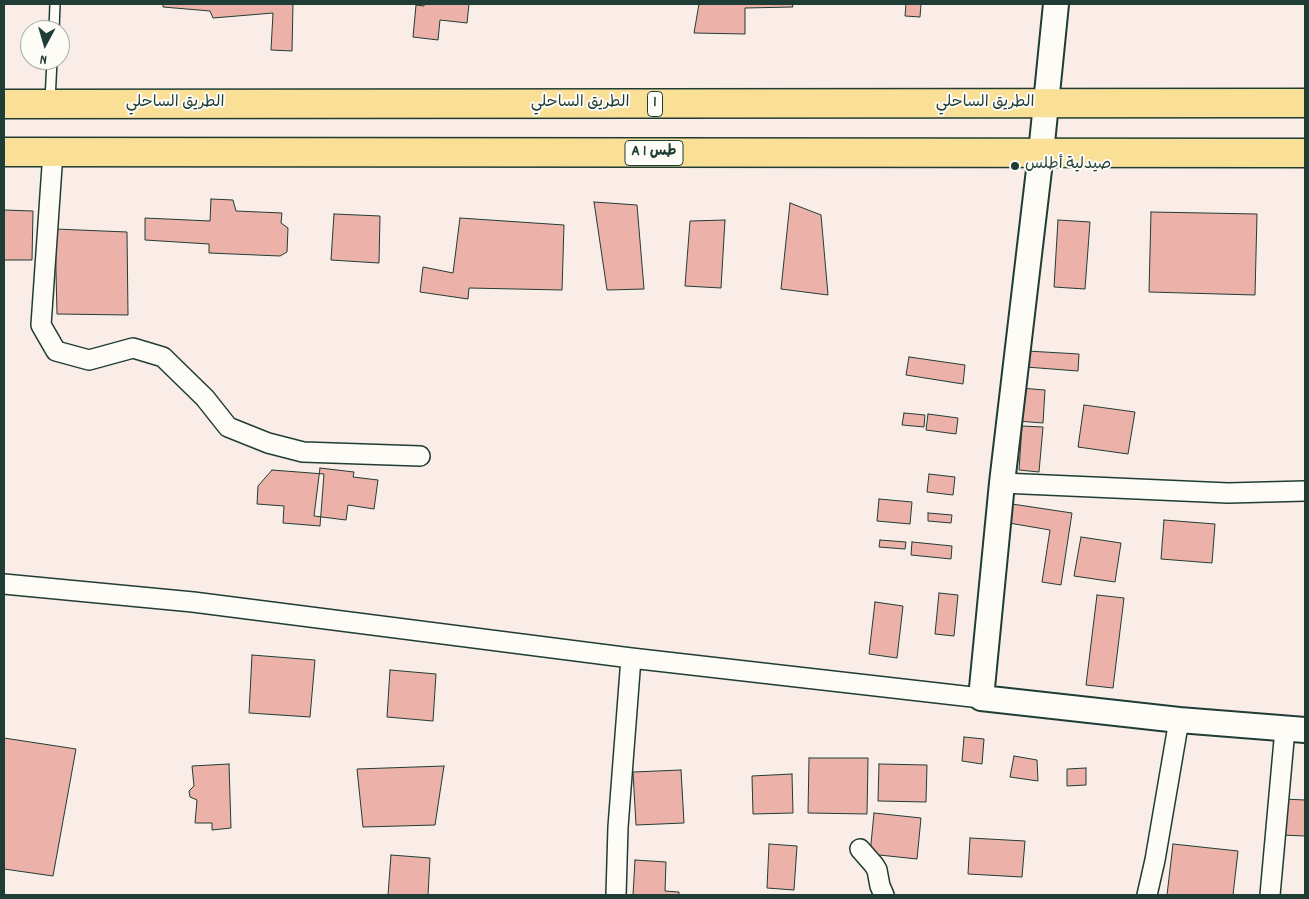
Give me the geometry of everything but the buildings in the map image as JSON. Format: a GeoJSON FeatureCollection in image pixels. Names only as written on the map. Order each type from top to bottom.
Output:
{"type":"FeatureCollection","features":[{"type":"Feature","properties":{"kind":"highway","name":"الطريق الساحلي"},"geometry":{"type":"LineString","coordinates":[[4,104],[1305,103]]}},
{"type":"Feature","properties":{"kind":"highway","name":"A 1 طس"},"geometry":{"type":"LineString","coordinates":[[4,152],[1305,153]]}},
{"type":"Feature","properties":{"kind":"street"},"geometry":{"type":"LineString","coordinates":[[981,698],[1002,483],[1041,153],[1056,4]]}},
{"type":"Feature","properties":{"kind":"street"},"geometry":{"type":"LineString","coordinates":[[53,152],[41,325],[56,352],[89,360],[133,348],[163,357],[205,398],[228,427],[268,443],[303,452],[420,456]]}},
{"type":"Feature","properties":{"kind":"street"},"geometry":{"type":"LineString","coordinates":[[1002,483],[1228,493],[1305,492]]}},
{"type":"Feature","properties":{"kind":"street"},"geometry":{"type":"LineString","coordinates":[[4,584],[193,602],[631,658],[981,698],[1179,720],[1295,730],[1270,895]]}},
{"type":"Feature","properties":{"kind":"street"},"geometry":{"type":"LineString","coordinates":[[616,895],[618,827],[631,658]]}},
{"type":"Feature","properties":{"kind":"street"},"geometry":{"type":"LineString","coordinates":[[1147,895],[1155,860],[1179,720]]}},
{"type":"Feature","properties":{"kind":"street"},"geometry":{"type":"LineString","coordinates":[[860,849],[877,870],[884,895]]}},
{"type":"Feature","properties":{"kind":"lane"},"geometry":{"type":"LineString","coordinates":[[54,20],[55,4]]}},
{"type":"Feature","properties":{"kind":"lane"},"geometry":{"type":"LineString","coordinates":[[50,104],[52,70]]}},
{"type":"Feature","properties":{"kind":"place","name":"صيدلية أطلس"},"geometry":{"type":"Point","coordinates":[1015,166]}}]}
